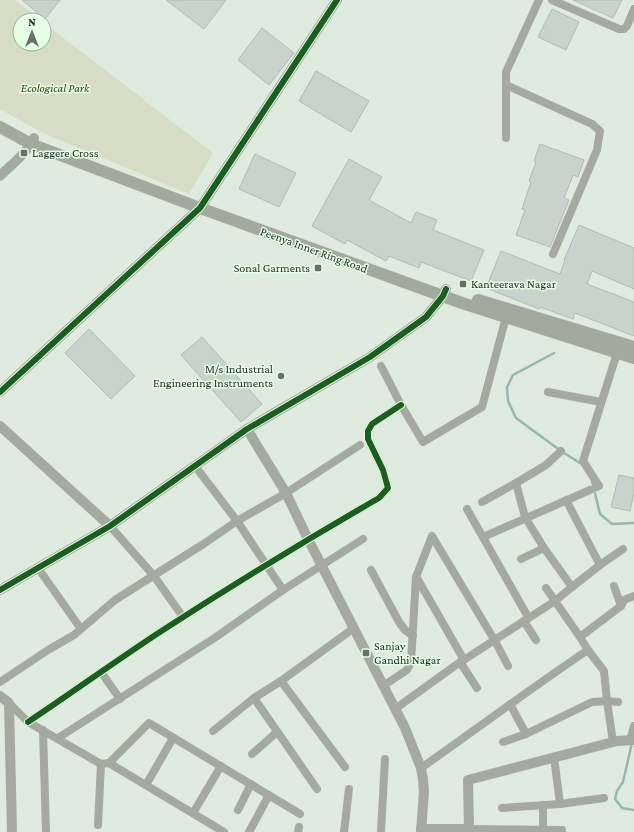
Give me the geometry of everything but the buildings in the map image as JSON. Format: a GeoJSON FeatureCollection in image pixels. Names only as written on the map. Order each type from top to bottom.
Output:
{"type":"FeatureCollection","features":[{"type":"Feature","properties":{"kind":"main road","name":"Peenya Inner Ring Road"},"geometry":{"type":"LineString","coordinates":[[0,119],[32,141]]}},
{"type":"Feature","properties":{"kind":"main road","name":"Peenya Inner Ring Road"},"geometry":{"type":"LineString","coordinates":[[0,127],[32,141],[445,293],[506,317],[634,358]]}},
{"type":"Feature","properties":{"kind":"main road","name":"Peenya Inner Ring Road"},"geometry":{"type":"LineString","coordinates":[[445,293],[634,347]]}},
{"type":"Feature","properties":{"kind":"street"},"geometry":{"type":"LineString","coordinates":[[0,392],[203,205],[337,0]]}},
{"type":"Feature","properties":{"kind":"street"},"geometry":{"type":"LineString","coordinates":[[506,138],[506,72],[539,0]]}},
{"type":"Feature","properties":{"kind":"street"},"geometry":{"type":"LineString","coordinates":[[552,0],[624,29],[634,9]]}},
{"type":"Feature","properties":{"kind":"street"},"geometry":{"type":"LineString","coordinates":[[506,84],[592,124],[600,131],[597,150],[553,254]]}},
{"type":"Feature","properties":{"kind":"street"},"geometry":{"type":"LineString","coordinates":[[0,176],[24,153],[32,141]]}},
{"type":"Feature","properties":{"kind":"street"},"geometry":{"type":"LineString","coordinates":[[0,590],[110,526],[247,430],[370,357],[426,317],[445,293]]}},
{"type":"Feature","properties":{"kind":"street"},"geometry":{"type":"LineString","coordinates":[[381,366],[401,405],[423,442],[482,407],[506,317]]}},
{"type":"Feature","properties":{"kind":"street"},"geometry":{"type":"LineString","coordinates":[[483,537],[525,517],[599,486],[583,461],[617,353]]}},
{"type":"Feature","properties":{"kind":"street"},"geometry":{"type":"LineString","coordinates":[[548,392],[601,402]]}},
{"type":"Feature","properties":{"kind":"street"},"geometry":{"type":"LineString","coordinates":[[28,722],[183,618],[308,539],[379,498],[388,488],[383,470],[368,439],[368,431],[372,424],[401,405]]}},
{"type":"Feature","properties":{"kind":"street"},"geometry":{"type":"LineString","coordinates":[[0,426],[110,526],[154,576],[183,618]]}},
{"type":"Feature","properties":{"kind":"street"},"geometry":{"type":"LineString","coordinates":[[247,430],[286,493],[321,565],[405,728],[421,768],[424,791],[421,830],[562,830]]}},
{"type":"Feature","properties":{"kind":"street"},"geometry":{"type":"LineString","coordinates":[[0,682],[48,650],[74,635],[115,600],[206,543],[237,521],[286,493],[360,445]]}},
{"type":"Feature","properties":{"kind":"street"},"geometry":{"type":"LineString","coordinates":[[482,502],[546,465],[561,451]]}},
{"type":"Feature","properties":{"kind":"street"},"geometry":{"type":"LineString","coordinates":[[195,466],[237,521],[283,590]]}},
{"type":"Feature","properties":{"kind":"street"},"geometry":{"type":"LineString","coordinates":[[516,483],[525,517],[544,548],[572,587]]}},
{"type":"Feature","properties":{"kind":"street"},"geometry":{"type":"LineString","coordinates":[[566,500],[600,565]]}},
{"type":"Feature","properties":{"kind":"street"},"geometry":{"type":"LineString","coordinates":[[467,509],[536,640]]}},
{"type":"Feature","properties":{"kind":"street"},"geometry":{"type":"LineString","coordinates":[[383,686],[407,670],[411,662],[416,577],[432,536],[495,640],[508,666]]}},
{"type":"Feature","properties":{"kind":"street"},"geometry":{"type":"LineString","coordinates":[[58,738],[216,637],[283,590],[363,539]]}},
{"type":"Feature","properties":{"kind":"street"},"geometry":{"type":"LineString","coordinates":[[521,560],[544,548]]}},
{"type":"Feature","properties":{"kind":"street"},"geometry":{"type":"LineString","coordinates":[[395,709],[462,661],[555,600],[623,549]]}},
{"type":"Feature","properties":{"kind":"street"},"geometry":{"type":"LineString","coordinates":[[38,568],[81,629]]}},
{"type":"Feature","properties":{"kind":"street"},"geometry":{"type":"LineString","coordinates":[[371,570],[399,622],[405,630],[413,636]]}},
{"type":"Feature","properties":{"kind":"street"},"geometry":{"type":"LineString","coordinates":[[416,577],[477,688]]}},
{"type":"Feature","properties":{"kind":"street"},"geometry":{"type":"LineString","coordinates":[[614,586],[621,606]]}},
{"type":"Feature","properties":{"kind":"street"},"geometry":{"type":"LineString","coordinates":[[546,588],[604,672],[607,701],[615,741]]}},
{"type":"Feature","properties":{"kind":"street"},"geometry":{"type":"LineString","coordinates":[[580,637],[621,606],[624,600],[634,596]]}},
{"type":"Feature","properties":{"kind":"street"},"geometry":{"type":"LineString","coordinates":[[213,731],[254,698],[281,681],[354,628]]}},
{"type":"Feature","properties":{"kind":"street"},"geometry":{"type":"LineString","coordinates":[[421,768],[544,679],[588,650]]}},
{"type":"Feature","properties":{"kind":"street"},"geometry":{"type":"LineString","coordinates":[[101,672],[120,699]]}},
{"type":"Feature","properties":{"kind":"street"},"geometry":{"type":"LineString","coordinates":[[281,681],[345,767]]}},
{"type":"Feature","properties":{"kind":"street"},"geometry":{"type":"LineString","coordinates":[[0,696],[10,703],[28,722],[146,785],[224,832]]}},
{"type":"Feature","properties":{"kind":"street"},"geometry":{"type":"LineString","coordinates":[[254,698],[317,789]]}},
{"type":"Feature","properties":{"kind":"street"},"geometry":{"type":"LineString","coordinates":[[503,742],[526,734],[592,702],[618,702]]}},
{"type":"Feature","properties":{"kind":"street"},"geometry":{"type":"LineString","coordinates":[[10,703],[12,832]]}},
{"type":"Feature","properties":{"kind":"street"},"geometry":{"type":"LineString","coordinates":[[510,704],[526,734]]}},
{"type":"Feature","properties":{"kind":"street"},"geometry":{"type":"LineString","coordinates":[[98,825],[105,763],[149,723],[300,814]]}},
{"type":"Feature","properties":{"kind":"street"},"geometry":{"type":"LineString","coordinates":[[469,830],[468,780],[615,741],[632,740],[634,726]]}},
{"type":"Feature","properties":{"kind":"street"},"geometry":{"type":"LineString","coordinates":[[43,730],[46,832]]}},
{"type":"Feature","properties":{"kind":"street"},"geometry":{"type":"LineString","coordinates":[[252,754],[278,732]]}},
{"type":"Feature","properties":{"kind":"street"},"geometry":{"type":"LineString","coordinates":[[146,785],[173,738]]}},
{"type":"Feature","properties":{"kind":"street"},"geometry":{"type":"LineString","coordinates":[[554,757],[560,804]]}},
{"type":"Feature","properties":{"kind":"street"},"geometry":{"type":"LineString","coordinates":[[381,832],[385,759]]}},
{"type":"Feature","properties":{"kind":"street"},"geometry":{"type":"LineString","coordinates":[[193,813],[221,766]]}},
{"type":"Feature","properties":{"kind":"street"},"geometry":{"type":"LineString","coordinates":[[238,810],[251,784]]}},
{"type":"Feature","properties":{"kind":"street"},"geometry":{"type":"LineString","coordinates":[[344,832],[349,789]]}},
{"type":"Feature","properties":{"kind":"street"},"geometry":{"type":"LineString","coordinates":[[249,832],[269,795]]}},
{"type":"Feature","properties":{"kind":"street"},"geometry":{"type":"LineString","coordinates":[[502,808],[560,804],[604,798]]}},
{"type":"Feature","properties":{"kind":"street"},"geometry":{"type":"LineString","coordinates":[[539,830],[543,805]]}},
{"type":"Feature","properties":{"kind":"green space","name":"Ecological Park"},"geometry":{"type":"Polygon","coordinates":[[[0,0],[15,0],[30,12],[12,12],[12,52],[52,52],[52,29],[213,153],[189,194],[43,133],[0,109],[0,0]]]}},
{"type":"Feature","properties":{"kind":"waterway"},"geometry":{"type":"LineString","coordinates":[[554,353],[513,375],[507,387],[508,401],[516,418],[580,463]]}},
{"type":"Feature","properties":{"kind":"waterway"},"geometry":{"type":"LineString","coordinates":[[592,481],[600,514],[612,524],[634,523]]}},
{"type":"Feature","properties":{"kind":"waterway"},"geometry":{"type":"LineString","coordinates":[[632,743],[623,782],[617,791],[615,799],[622,808],[634,810]]}},
{"type":"Feature","properties":{"kind":"cycle path"},"geometry":{"type":"LineString","coordinates":[[0,392],[200,208],[337,0]]}},
{"type":"Feature","properties":{"kind":"cycle path"},"geometry":{"type":"LineString","coordinates":[[0,590],[110,526],[247,429],[370,357],[426,317],[443,296],[446,289]]}},
{"type":"Feature","properties":{"kind":"cycle path"},"geometry":{"type":"LineString","coordinates":[[28,722],[163,630],[270,562],[379,498],[388,488],[383,470],[368,439],[368,431],[372,424],[401,405]]}},
{"type":"Feature","properties":{"kind":"place","name":"Laggere Cross"},"geometry":{"type":"Point","coordinates":[24,153]}},
{"type":"Feature","properties":{"kind":"place","name":"Sonal Garments"},"geometry":{"type":"Point","coordinates":[318,268]}},
{"type":"Feature","properties":{"kind":"place","name":"Kanteerava Nagar"},"geometry":{"type":"Point","coordinates":[463,284]}},
{"type":"Feature","properties":{"kind":"place","name":"M/s Industrial Engineering Instruments"},"geometry":{"type":"Point","coordinates":[281,376]}},
{"type":"Feature","properties":{"kind":"place","name":"Sanjay Gandhi Nagar"},"geometry":{"type":"Point","coordinates":[366,653]}}]}
